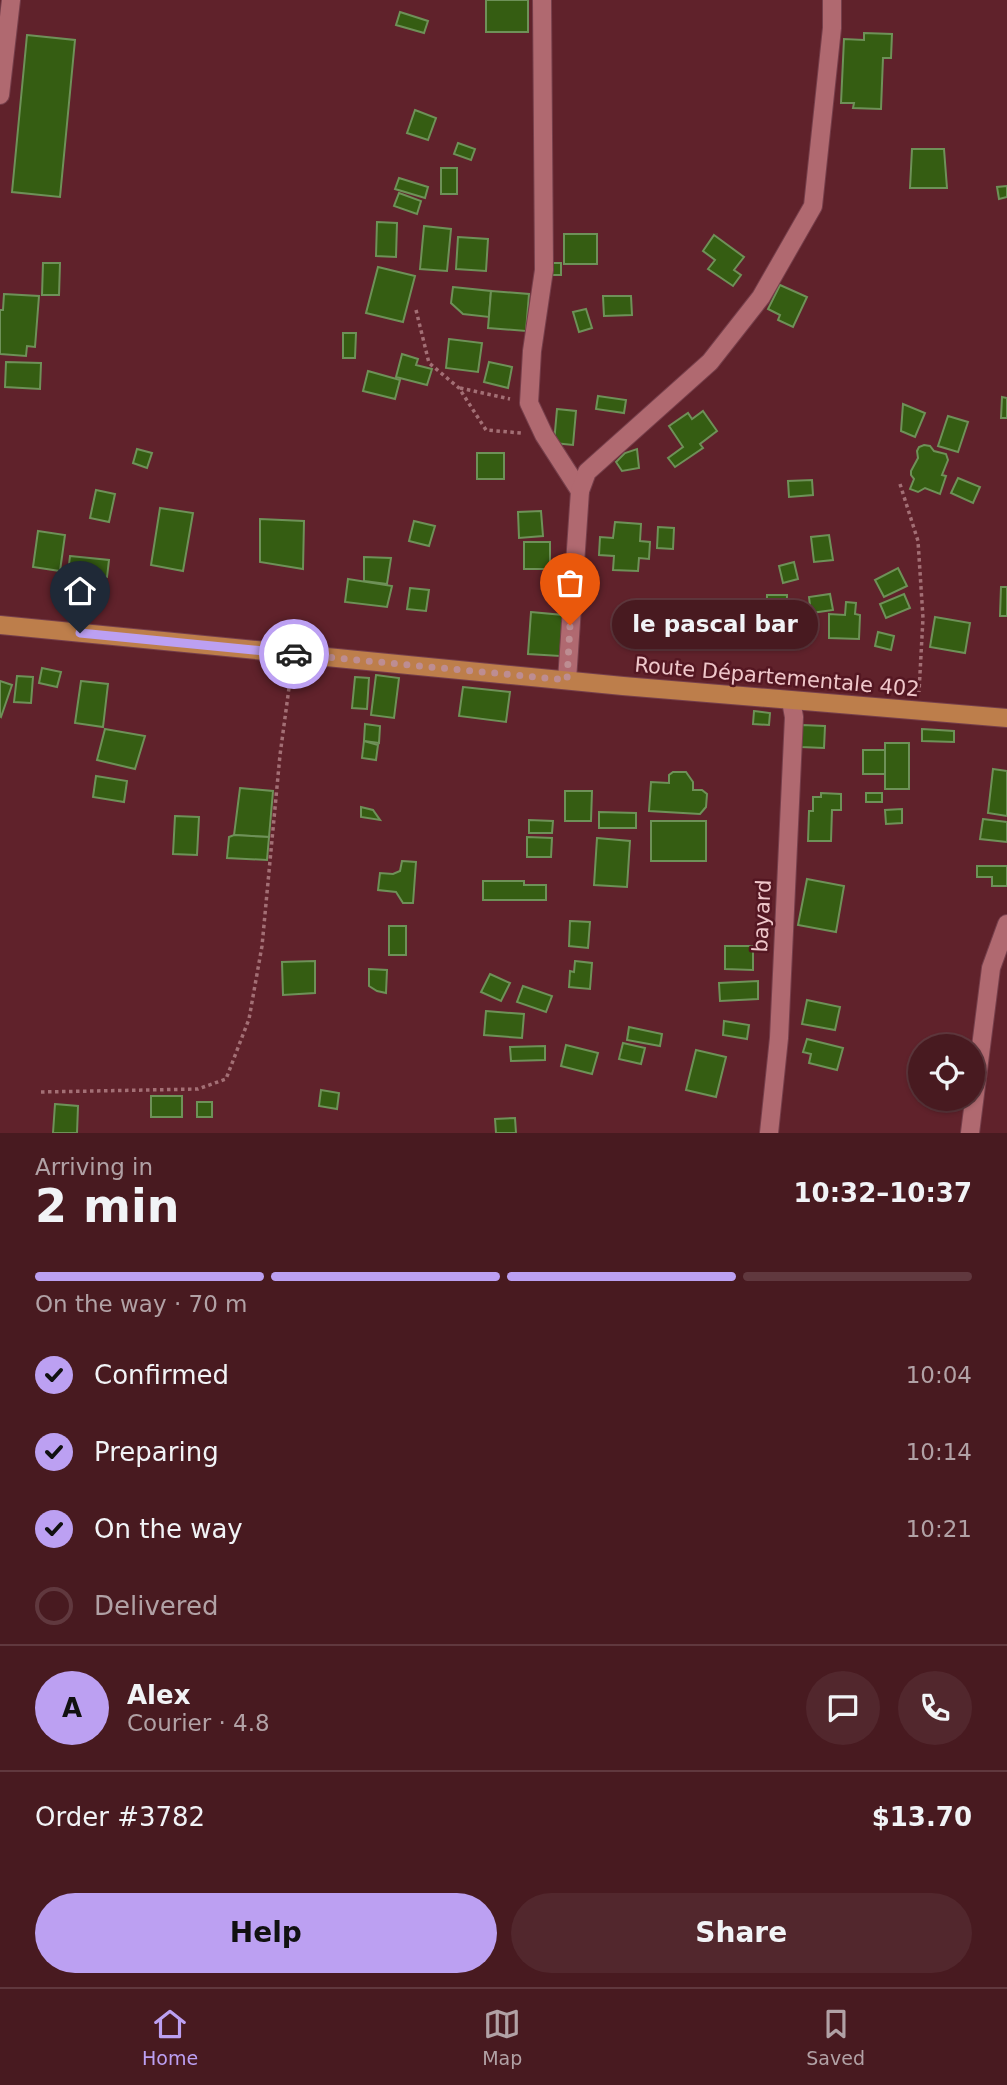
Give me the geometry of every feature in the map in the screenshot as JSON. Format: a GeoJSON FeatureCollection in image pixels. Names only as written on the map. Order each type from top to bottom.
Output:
{"type":"FeatureCollection","features":[{"type":"Feature","properties":{"kind":"main road","name":"Route Départementale 402"},"geometry":{"type":"LineString","coordinates":[[0,625],[791,701],[1007,718]]}},
{"type":"Feature","properties":{"kind":"street"},"geometry":{"type":"LineString","coordinates":[[0,95],[11,0]]}},
{"type":"Feature","properties":{"kind":"street"},"geometry":{"type":"LineString","coordinates":[[542,0],[544,270],[532,351],[530,403],[544,435],[580,491]]}},
{"type":"Feature","properties":{"kind":"street"},"geometry":{"type":"LineString","coordinates":[[567,680],[580,491],[587,472],[710,362],[761,297],[813,206],[832,28],[832,0]]}},
{"type":"Feature","properties":{"kind":"street","name":"bayard"},"geometry":{"type":"LineString","coordinates":[[769,1133],[779,1038],[793,717],[791,701]]}},
{"type":"Feature","properties":{"kind":"street"},"geometry":{"type":"LineString","coordinates":[[970,1133],[991,968],[1007,924]]}},
{"type":"Feature","properties":{"kind":"path"},"geometry":{"type":"LineString","coordinates":[[416,310],[429,363],[459,388],[486,430],[544,435]]}},
{"type":"Feature","properties":{"kind":"path"},"geometry":{"type":"LineString","coordinates":[[459,388],[530,403]]}},
{"type":"Feature","properties":{"kind":"path"},"geometry":{"type":"LineString","coordinates":[[900,484],[918,541],[923,618],[919,712]]}},
{"type":"Feature","properties":{"kind":"path"},"geometry":{"type":"LineString","coordinates":[[41,1092],[198,1089],[226,1079],[249,1019],[262,946],[280,755],[294,654]]}},
{"type":"Feature","properties":{"kind":"building"},"geometry":{"type":"Polygon","coordinates":[[[486,0],[528,0],[528,32],[486,32],[486,0]]]}},
{"type":"Feature","properties":{"kind":"building"},"geometry":{"type":"Polygon","coordinates":[[[400,12],[428,21],[424,33],[396,25],[400,12]]]}},
{"type":"Feature","properties":{"kind":"building"},"geometry":{"type":"Polygon","coordinates":[[[864,33],[892,34],[891,58],[883,58],[881,109],[853,108],[854,103],[841,103],[844,39],[864,40],[864,33]]]}},
{"type":"Feature","properties":{"kind":"building"},"geometry":{"type":"Polygon","coordinates":[[[27,35],[75,40],[60,197],[12,192],[27,35]]]}},
{"type":"Feature","properties":{"kind":"building"},"geometry":{"type":"Polygon","coordinates":[[[415,110],[436,118],[428,140],[407,133],[415,110]]]}},
{"type":"Feature","properties":{"kind":"building"},"geometry":{"type":"Polygon","coordinates":[[[458,143],[475,149],[471,160],[454,154],[458,143]]]}},
{"type":"Feature","properties":{"kind":"building"},"geometry":{"type":"Polygon","coordinates":[[[912,149],[944,149],[947,188],[910,188],[912,149]]]}},
{"type":"Feature","properties":{"kind":"building"},"geometry":{"type":"Polygon","coordinates":[[[441,168],[457,168],[457,194],[441,194],[441,168]]]}},
{"type":"Feature","properties":{"kind":"building"},"geometry":{"type":"Polygon","coordinates":[[[399,178],[428,187],[425,198],[395,189],[399,178]]]}},
{"type":"Feature","properties":{"kind":"building"},"geometry":{"type":"Polygon","coordinates":[[[1007,186],[1007,197],[999,199],[997,187],[1007,186]]]}},
{"type":"Feature","properties":{"kind":"building"},"geometry":{"type":"Polygon","coordinates":[[[399,193],[421,201],[417,214],[394,206],[399,193]]]}},
{"type":"Feature","properties":{"kind":"building"},"geometry":{"type":"Polygon","coordinates":[[[377,222],[397,223],[396,257],[376,256],[377,222]]]}},
{"type":"Feature","properties":{"kind":"building"},"geometry":{"type":"Polygon","coordinates":[[[424,226],[451,229],[447,271],[420,269],[424,226]]]}},
{"type":"Feature","properties":{"kind":"building"},"geometry":{"type":"Polygon","coordinates":[[[564,234],[597,234],[597,264],[564,264],[564,234]]]}},
{"type":"Feature","properties":{"kind":"building"},"geometry":{"type":"Polygon","coordinates":[[[714,235],[744,257],[734,270],[741,275],[733,286],[708,269],[715,260],[703,251],[714,235]]]}},
{"type":"Feature","properties":{"kind":"building"},"geometry":{"type":"Polygon","coordinates":[[[458,237],[488,239],[486,271],[456,269],[458,237]]]}},
{"type":"Feature","properties":{"kind":"building"},"geometry":{"type":"Polygon","coordinates":[[[43,263],[60,263],[59,295],[42,295],[43,263]]]}},
{"type":"Feature","properties":{"kind":"building"},"geometry":{"type":"Polygon","coordinates":[[[547,263],[561,263],[561,275],[547,275],[547,263]]]}},
{"type":"Feature","properties":{"kind":"building"},"geometry":{"type":"Polygon","coordinates":[[[378,267],[415,276],[403,322],[366,313],[378,267]]]}},
{"type":"Feature","properties":{"kind":"building"},"geometry":{"type":"Polygon","coordinates":[[[780,285],[807,297],[793,327],[778,320],[780,315],[768,309],[780,285]]]}},
{"type":"Feature","properties":{"kind":"building"},"geometry":{"type":"Polygon","coordinates":[[[453,287],[491,291],[489,317],[463,314],[451,303],[453,287]]]}},
{"type":"Feature","properties":{"kind":"building"},"geometry":{"type":"Polygon","coordinates":[[[491,291],[529,294],[526,331],[488,328],[491,291]]]}},
{"type":"Feature","properties":{"kind":"building"},"geometry":{"type":"Polygon","coordinates":[[[4,294],[39,296],[35,347],[27,346],[26,356],[0,354],[0,310],[3,310],[4,294]]]}},
{"type":"Feature","properties":{"kind":"building"},"geometry":{"type":"Polygon","coordinates":[[[603,296],[631,296],[632,315],[604,316],[603,296]]]}},
{"type":"Feature","properties":{"kind":"building"},"geometry":{"type":"Polygon","coordinates":[[[586,309],[592,328],[579,332],[573,312],[586,309]]]}},
{"type":"Feature","properties":{"kind":"building"},"geometry":{"type":"Polygon","coordinates":[[[343,333],[356,333],[355,358],[343,358],[343,333]]]}},
{"type":"Feature","properties":{"kind":"building"},"geometry":{"type":"Polygon","coordinates":[[[449,339],[482,343],[478,372],[446,368],[449,339]]]}},
{"type":"Feature","properties":{"kind":"building"},"geometry":{"type":"Polygon","coordinates":[[[402,354],[418,359],[416,365],[432,369],[427,385],[396,377],[402,354]]]}},
{"type":"Feature","properties":{"kind":"building"},"geometry":{"type":"Polygon","coordinates":[[[6,362],[41,363],[40,389],[5,387],[6,362]]]}},
{"type":"Feature","properties":{"kind":"building"},"geometry":{"type":"Polygon","coordinates":[[[489,362],[512,367],[508,388],[484,382],[489,362]]]}},
{"type":"Feature","properties":{"kind":"building"},"geometry":{"type":"Polygon","coordinates":[[[368,371],[400,380],[395,399],[363,391],[368,371]]]}},
{"type":"Feature","properties":{"kind":"building"},"geometry":{"type":"Polygon","coordinates":[[[598,396],[626,400],[624,413],[596,409],[598,396]]]}},
{"type":"Feature","properties":{"kind":"building"},"geometry":{"type":"Polygon","coordinates":[[[1002,397],[1007,398],[1007,418],[1001,418],[1002,397]]]}},
{"type":"Feature","properties":{"kind":"building"},"geometry":{"type":"Polygon","coordinates":[[[903,404],[925,413],[915,437],[901,431],[903,404]]]}},
{"type":"Feature","properties":{"kind":"building"},"geometry":{"type":"Polygon","coordinates":[[[557,409],[576,411],[573,445],[554,443],[557,409]]]}},
{"type":"Feature","properties":{"kind":"building"},"geometry":{"type":"Polygon","coordinates":[[[703,411],[717,431],[700,444],[703,448],[675,467],[668,458],[683,447],[669,426],[688,413],[692,419],[703,411]]]}},
{"type":"Feature","properties":{"kind":"building"},"geometry":{"type":"Polygon","coordinates":[[[948,416],[968,422],[958,452],[938,446],[948,416]]]}},
{"type":"Feature","properties":{"kind":"building"},"geometry":{"type":"Polygon","coordinates":[[[924,445],[946,454],[948,460],[942,475],[946,476],[940,494],[925,488],[918,492],[910,489],[914,479],[911,471],[918,458],[917,451],[924,445]]]}},
{"type":"Feature","properties":{"kind":"building"},"geometry":{"type":"Polygon","coordinates":[[[137,449],[152,453],[147,468],[133,463],[137,449]]]}},
{"type":"Feature","properties":{"kind":"building"},"geometry":{"type":"Polygon","coordinates":[[[637,449],[639,468],[622,471],[616,462],[625,453],[637,449]]]}},
{"type":"Feature","properties":{"kind":"building"},"geometry":{"type":"Polygon","coordinates":[[[477,453],[504,453],[504,479],[477,479],[477,453]]]}},
{"type":"Feature","properties":{"kind":"building"},"geometry":{"type":"Polygon","coordinates":[[[958,478],[980,487],[973,503],[951,493],[958,478]]]}},
{"type":"Feature","properties":{"kind":"building"},"geometry":{"type":"Polygon","coordinates":[[[812,480],[813,495],[789,497],[788,481],[812,480]]]}},
{"type":"Feature","properties":{"kind":"building"},"geometry":{"type":"Polygon","coordinates":[[[96,490],[115,494],[109,522],[90,518],[96,490]]]}},
{"type":"Feature","properties":{"kind":"building"},"geometry":{"type":"Polygon","coordinates":[[[160,508],[193,513],[183,571],[151,565],[160,508]]]}},
{"type":"Feature","properties":{"kind":"building"},"geometry":{"type":"Polygon","coordinates":[[[541,511],[543,536],[519,538],[518,512],[541,511]]]}},
{"type":"Feature","properties":{"kind":"building"},"geometry":{"type":"Polygon","coordinates":[[[260,519],[304,521],[303,569],[260,562],[260,519]]]}},
{"type":"Feature","properties":{"kind":"building"},"geometry":{"type":"Polygon","coordinates":[[[414,521],[435,526],[429,546],[409,541],[414,521]]]}},
{"type":"Feature","properties":{"kind":"building"},"geometry":{"type":"Polygon","coordinates":[[[615,522],[641,524],[640,541],[650,542],[649,559],[639,558],[638,571],[613,570],[614,556],[599,555],[600,537],[613,538],[615,522]]]}},
{"type":"Feature","properties":{"kind":"building"},"geometry":{"type":"Polygon","coordinates":[[[658,527],[674,528],[673,549],[657,548],[658,527]]]}},
{"type":"Feature","properties":{"kind":"building"},"geometry":{"type":"Polygon","coordinates":[[[38,531],[65,535],[60,571],[33,567],[38,531]]]}},
{"type":"Feature","properties":{"kind":"building"},"geometry":{"type":"Polygon","coordinates":[[[829,535],[833,560],[814,562],[811,537],[829,535]]]}},
{"type":"Feature","properties":{"kind":"building"},"geometry":{"type":"Polygon","coordinates":[[[524,542],[550,542],[550,569],[524,569],[524,542]]]}},
{"type":"Feature","properties":{"kind":"building"},"geometry":{"type":"Polygon","coordinates":[[[70,556],[109,560],[107,577],[68,573],[70,556]]]}},
{"type":"Feature","properties":{"kind":"building"},"geometry":{"type":"Polygon","coordinates":[[[364,557],[391,558],[387,584],[364,581],[364,557]]]}},
{"type":"Feature","properties":{"kind":"building"},"geometry":{"type":"Polygon","coordinates":[[[794,562],[798,579],[783,583],[779,566],[794,562]]]}},
{"type":"Feature","properties":{"kind":"building"},"geometry":{"type":"Polygon","coordinates":[[[898,568],[907,586],[884,597],[875,580],[898,568]]]}},
{"type":"Feature","properties":{"kind":"building"},"geometry":{"type":"Polygon","coordinates":[[[348,579],[392,586],[387,607],[345,602],[348,579]]]}},
{"type":"Feature","properties":{"kind":"building"},"geometry":{"type":"Polygon","coordinates":[[[1001,587],[1007,587],[1007,616],[1000,616],[1001,587]]]}},
{"type":"Feature","properties":{"kind":"building"},"geometry":{"type":"Polygon","coordinates":[[[410,588],[429,590],[426,611],[407,609],[410,588]]]}},
{"type":"Feature","properties":{"kind":"building"},"geometry":{"type":"Polygon","coordinates":[[[830,594],[833,610],[811,613],[809,597],[830,594]]]}},
{"type":"Feature","properties":{"kind":"building"},"geometry":{"type":"Polygon","coordinates":[[[904,594],[910,608],[886,618],[880,604],[904,594]]]}},
{"type":"Feature","properties":{"kind":"building"},"geometry":{"type":"Polygon","coordinates":[[[767,595],[787,595],[786,642],[766,642],[767,595]]]}},
{"type":"Feature","properties":{"kind":"building"},"geometry":{"type":"Polygon","coordinates":[[[846,602],[856,603],[855,614],[860,615],[859,639],[829,638],[829,614],[845,615],[846,602]]]}},
{"type":"Feature","properties":{"kind":"building"},"geometry":{"type":"Polygon","coordinates":[[[531,612],[563,615],[560,656],[528,654],[531,612]]]}},
{"type":"Feature","properties":{"kind":"building"},"geometry":{"type":"Polygon","coordinates":[[[935,617],[970,623],[965,653],[930,647],[935,617]]]}},
{"type":"Feature","properties":{"kind":"building"},"geometry":{"type":"Polygon","coordinates":[[[878,632],[894,636],[891,650],[875,646],[878,632]]]}},
{"type":"Feature","properties":{"kind":"building"},"geometry":{"type":"Polygon","coordinates":[[[42,668],[61,672],[57,687],[39,683],[42,668]]]}},
{"type":"Feature","properties":{"kind":"building"},"geometry":{"type":"Polygon","coordinates":[[[376,675],[399,678],[394,718],[371,715],[376,675]]]}},
{"type":"Feature","properties":{"kind":"building"},"geometry":{"type":"Polygon","coordinates":[[[17,676],[33,677],[31,703],[14,702],[17,676]]]}},
{"type":"Feature","properties":{"kind":"building"},"geometry":{"type":"Polygon","coordinates":[[[355,677],[369,678],[367,709],[352,708],[355,677]]]}},
{"type":"Feature","properties":{"kind":"building"},"geometry":{"type":"Polygon","coordinates":[[[0,681],[12,685],[1,717],[0,716],[0,681]]]}},
{"type":"Feature","properties":{"kind":"building"},"geometry":{"type":"Polygon","coordinates":[[[81,681],[108,684],[103,727],[75,723],[81,681]]]}},
{"type":"Feature","properties":{"kind":"building"},"geometry":{"type":"Polygon","coordinates":[[[463,687],[510,692],[506,722],[459,716],[463,687]]]}},
{"type":"Feature","properties":{"kind":"building"},"geometry":{"type":"Polygon","coordinates":[[[754,711],[770,713],[769,725],[753,724],[754,711]]]}},
{"type":"Feature","properties":{"kind":"building"},"geometry":{"type":"Polygon","coordinates":[[[365,724],[380,726],[379,743],[364,741],[365,724]]]}},
{"type":"Feature","properties":{"kind":"building"},"geometry":{"type":"Polygon","coordinates":[[[802,725],[825,726],[824,748],[801,747],[802,725]]]}},
{"type":"Feature","properties":{"kind":"building"},"geometry":{"type":"Polygon","coordinates":[[[105,729],[145,736],[135,769],[97,760],[105,729]]]}},
{"type":"Feature","properties":{"kind":"building"},"geometry":{"type":"Polygon","coordinates":[[[922,729],[954,731],[954,742],[922,741],[922,729]]]}},
{"type":"Feature","properties":{"kind":"building"},"geometry":{"type":"Polygon","coordinates":[[[364,741],[378,745],[376,760],[362,758],[364,741]]]}},
{"type":"Feature","properties":{"kind":"building"},"geometry":{"type":"Polygon","coordinates":[[[885,743],[909,743],[909,789],[885,789],[885,743]]]}},
{"type":"Feature","properties":{"kind":"building"},"geometry":{"type":"Polygon","coordinates":[[[863,750],[885,750],[885,774],[863,774],[863,750]]]}},
{"type":"Feature","properties":{"kind":"building"},"geometry":{"type":"Polygon","coordinates":[[[993,769],[1007,771],[1007,816],[988,813],[993,769]]]}},
{"type":"Feature","properties":{"kind":"building"},"geometry":{"type":"Polygon","coordinates":[[[673,772],[686,772],[693,782],[693,790],[702,790],[707,794],[706,807],[700,814],[649,811],[651,782],[669,783],[669,775],[673,772]]]}},
{"type":"Feature","properties":{"kind":"building"},"geometry":{"type":"Polygon","coordinates":[[[96,776],[127,781],[124,802],[93,797],[96,776]]]}},
{"type":"Feature","properties":{"kind":"building"},"geometry":{"type":"Polygon","coordinates":[[[240,788],[273,791],[269,837],[234,835],[240,788]]]}},
{"type":"Feature","properties":{"kind":"building"},"geometry":{"type":"Polygon","coordinates":[[[565,791],[592,791],[591,821],[565,821],[565,791]]]}},
{"type":"Feature","properties":{"kind":"building"},"geometry":{"type":"Polygon","coordinates":[[[821,793],[841,794],[841,810],[832,810],[831,841],[808,841],[809,811],[813,811],[813,797],[821,797],[821,793]]]}},
{"type":"Feature","properties":{"kind":"building"},"geometry":{"type":"Polygon","coordinates":[[[866,793],[882,793],[882,802],[866,802],[866,793]]]}},
{"type":"Feature","properties":{"kind":"building"},"geometry":{"type":"Polygon","coordinates":[[[361,807],[373,810],[380,820],[361,817],[361,807]]]}},
{"type":"Feature","properties":{"kind":"building"},"geometry":{"type":"Polygon","coordinates":[[[902,809],[902,823],[886,824],[885,810],[902,809]]]}},
{"type":"Feature","properties":{"kind":"building"},"geometry":{"type":"Polygon","coordinates":[[[599,812],[636,813],[636,828],[599,828],[599,812]]]}},
{"type":"Feature","properties":{"kind":"building"},"geometry":{"type":"Polygon","coordinates":[[[175,816],[199,817],[197,855],[173,854],[175,816]]]}},
{"type":"Feature","properties":{"kind":"building"},"geometry":{"type":"Polygon","coordinates":[[[983,819],[1007,822],[1007,842],[980,839],[983,819]]]}},
{"type":"Feature","properties":{"kind":"building"},"geometry":{"type":"Polygon","coordinates":[[[529,820],[553,821],[552,833],[529,833],[529,820]]]}},
{"type":"Feature","properties":{"kind":"building"},"geometry":{"type":"Polygon","coordinates":[[[651,821],[706,821],[706,861],[651,861],[651,821]]]}},
{"type":"Feature","properties":{"kind":"building"},"geometry":{"type":"Polygon","coordinates":[[[229,837],[269,837],[267,860],[227,858],[229,837]]]}},
{"type":"Feature","properties":{"kind":"building"},"geometry":{"type":"Polygon","coordinates":[[[527,837],[552,838],[551,857],[527,857],[527,837]]]}},
{"type":"Feature","properties":{"kind":"building"},"geometry":{"type":"Polygon","coordinates":[[[597,838],[630,841],[627,887],[594,885],[597,838]]]}},
{"type":"Feature","properties":{"kind":"building"},"geometry":{"type":"Polygon","coordinates":[[[402,861],[416,862],[413,903],[403,903],[396,892],[378,890],[380,873],[393,874],[400,871],[402,861]]]}},
{"type":"Feature","properties":{"kind":"building"},"geometry":{"type":"Polygon","coordinates":[[[977,866],[1007,866],[1007,886],[992,886],[992,877],[977,877],[977,866]]]}},
{"type":"Feature","properties":{"kind":"building"},"geometry":{"type":"Polygon","coordinates":[[[807,879],[844,886],[836,932],[798,925],[807,879]]]}},
{"type":"Feature","properties":{"kind":"building"},"geometry":{"type":"Polygon","coordinates":[[[483,881],[524,881],[524,885],[546,885],[546,900],[483,900],[483,881]]]}},
{"type":"Feature","properties":{"kind":"building"},"geometry":{"type":"Polygon","coordinates":[[[570,921],[590,922],[588,948],[569,946],[570,921]]]}},
{"type":"Feature","properties":{"kind":"building"},"geometry":{"type":"Polygon","coordinates":[[[389,926],[406,926],[406,955],[389,955],[389,926]]]}},
{"type":"Feature","properties":{"kind":"building"},"geometry":{"type":"Polygon","coordinates":[[[725,946],[753,946],[753,970],[725,969],[725,946]]]}},
{"type":"Feature","properties":{"kind":"building"},"geometry":{"type":"Polygon","coordinates":[[[315,961],[315,993],[283,995],[282,962],[315,961]]]}},
{"type":"Feature","properties":{"kind":"building"},"geometry":{"type":"Polygon","coordinates":[[[575,961],[592,963],[590,989],[569,987],[570,971],[574,972],[575,961]]]}},
{"type":"Feature","properties":{"kind":"building"},"geometry":{"type":"Polygon","coordinates":[[[369,969],[387,970],[386,993],[369,986],[369,969]]]}},
{"type":"Feature","properties":{"kind":"building"},"geometry":{"type":"Polygon","coordinates":[[[490,974],[510,983],[501,1001],[481,992],[490,974]]]}},
{"type":"Feature","properties":{"kind":"building"},"geometry":{"type":"Polygon","coordinates":[[[758,981],[758,999],[720,1001],[719,983],[758,981]]]}},
{"type":"Feature","properties":{"kind":"building"},"geometry":{"type":"Polygon","coordinates":[[[523,986],[552,996],[546,1012],[517,1002],[523,986]]]}},
{"type":"Feature","properties":{"kind":"building"},"geometry":{"type":"Polygon","coordinates":[[[807,1000],[840,1007],[835,1030],[802,1024],[807,1000]]]}},
{"type":"Feature","properties":{"kind":"building"},"geometry":{"type":"Polygon","coordinates":[[[486,1011],[524,1014],[522,1038],[484,1035],[486,1011]]]}},
{"type":"Feature","properties":{"kind":"building"},"geometry":{"type":"Polygon","coordinates":[[[724,1021],[749,1025],[747,1039],[723,1035],[724,1021]]]}},
{"type":"Feature","properties":{"kind":"building"},"geometry":{"type":"Polygon","coordinates":[[[629,1027],[662,1034],[660,1046],[627,1040],[629,1027]]]}},
{"type":"Feature","properties":{"kind":"building"},"geometry":{"type":"Polygon","coordinates":[[[807,1039],[843,1048],[837,1070],[809,1063],[811,1054],[803,1052],[807,1039]]]}},
{"type":"Feature","properties":{"kind":"building"},"geometry":{"type":"Polygon","coordinates":[[[623,1043],[645,1048],[641,1064],[619,1059],[623,1043]]]}},
{"type":"Feature","properties":{"kind":"building"},"geometry":{"type":"Polygon","coordinates":[[[566,1045],[598,1053],[592,1074],[561,1066],[566,1045]]]}},
{"type":"Feature","properties":{"kind":"building"},"geometry":{"type":"Polygon","coordinates":[[[545,1046],[545,1060],[511,1061],[510,1047],[545,1046]]]}},
{"type":"Feature","properties":{"kind":"building"},"geometry":{"type":"Polygon","coordinates":[[[696,1050],[726,1057],[716,1097],[686,1090],[696,1050]]]}},
{"type":"Feature","properties":{"kind":"building"},"geometry":{"type":"Polygon","coordinates":[[[321,1090],[339,1093],[337,1109],[319,1106],[321,1090]]]}},
{"type":"Feature","properties":{"kind":"building"},"geometry":{"type":"Polygon","coordinates":[[[151,1096],[182,1096],[182,1117],[151,1117],[151,1096]]]}},
{"type":"Feature","properties":{"kind":"building"},"geometry":{"type":"Polygon","coordinates":[[[197,1102],[212,1102],[212,1117],[197,1117],[197,1102]]]}},
{"type":"Feature","properties":{"kind":"building"},"geometry":{"type":"Polygon","coordinates":[[[55,1104],[78,1106],[77,1133],[53,1133],[55,1104]]]}},
{"type":"Feature","properties":{"kind":"building"},"geometry":{"type":"Polygon","coordinates":[[[515,1118],[516,1133],[496,1133],[495,1119],[515,1118]]]}},
{"type":"Feature","properties":{"kind":"way so far"},"geometry":{"type":"LineString","coordinates":[[294,654],[567,680],[570,625]]}},
{"type":"Feature","properties":{"kind":"place","name":"le pascal bar"},"geometry":{"type":"Point","coordinates":[570,625]}},
{"type":"Feature","properties":{"kind":"route"},"geometry":{"type":"LineString","coordinates":[[80,633],[294,654]]}}]}
